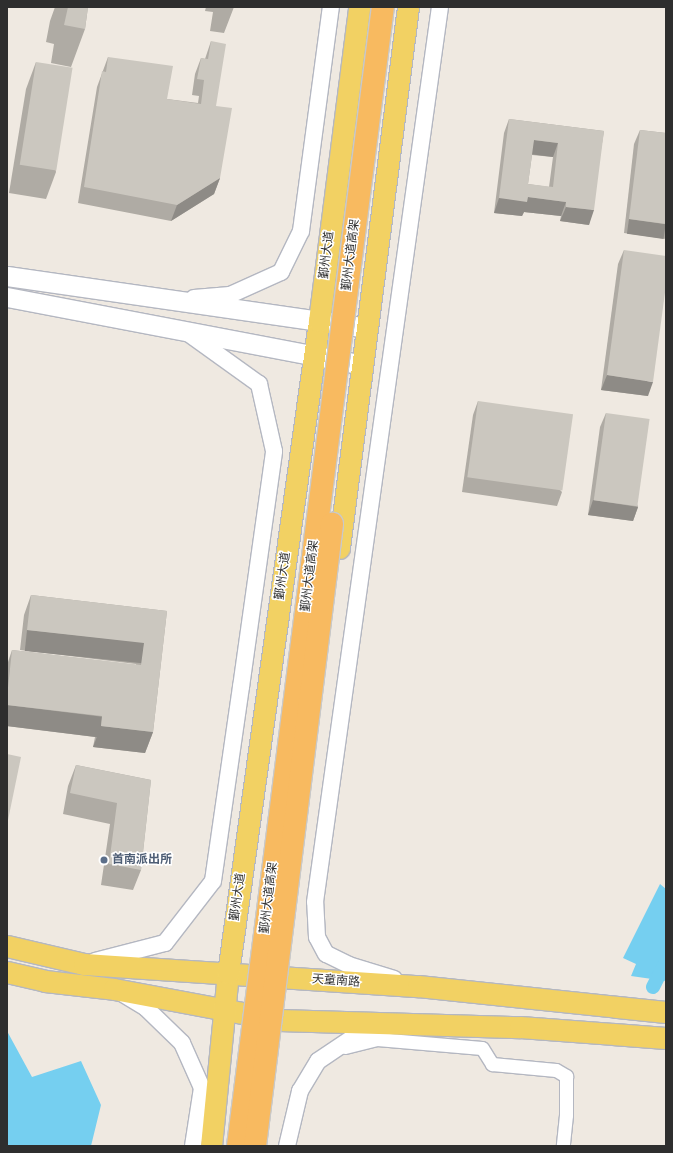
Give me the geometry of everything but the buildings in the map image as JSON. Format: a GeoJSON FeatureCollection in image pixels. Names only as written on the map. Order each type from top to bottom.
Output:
{"type":"FeatureCollection","features":[{"type":"Feature","properties":{"kind":"highway","name":"鄞州大道高架"},"geometry":{"type":"LineString","coordinates":[[238,1146],[383,7]]}},
{"type":"Feature","properties":{"kind":"highway","name":"鄞州大道高架"},"geometry":{"type":"LineString","coordinates":[[255,1146],[397,7]]}},
{"type":"Feature","properties":{"kind":"main road","name":"鄞州大道"},"geometry":{"type":"LineString","coordinates":[[211,1146],[228,973],[319,321],[359,7]]}},
{"type":"Feature","properties":{"kind":"main road"},"geometry":{"type":"LineString","coordinates":[[265,1146],[279,1020],[286,978],[366,328],[408,7]]}},
{"type":"Feature","properties":{"kind":"main road"},"geometry":{"type":"LineString","coordinates":[[7,276],[366,328]]}},
{"type":"Feature","properties":{"kind":"main road"},"geometry":{"type":"LineString","coordinates":[[7,297],[362,365]]}},
{"type":"Feature","properties":{"kind":"main road","name":"天童南路"},"geometry":{"type":"LineString","coordinates":[[7,946],[84,964],[418,986],[666,1012]]}},
{"type":"Feature","properties":{"kind":"main road"},"geometry":{"type":"LineString","coordinates":[[7,972],[45,981],[114,989],[224,1011],[279,1020],[520,1027],[666,1038]]}},
{"type":"Feature","properties":{"kind":"street"},"geometry":{"type":"LineString","coordinates":[[172,300],[230,295],[282,272],[301,231],[331,7]]}},
{"type":"Feature","properties":{"kind":"street"},"geometry":{"type":"LineString","coordinates":[[418,986],[349,965],[326,954],[317,937],[315,902],[440,7]]}},
{"type":"Feature","properties":{"kind":"street"},"geometry":{"type":"LineString","coordinates":[[84,964],[165,943],[213,881],[274,451],[259,384],[183,330]]}},
{"type":"Feature","properties":{"kind":"street"},"geometry":{"type":"LineString","coordinates":[[114,989],[146,1008],[182,1044],[202,1088],[192,1146]]}},
{"type":"Feature","properties":{"kind":"street"},"geometry":{"type":"LineString","coordinates":[[287,1146],[300,1091],[318,1061],[351,1039],[385,1024],[414,1025]]}},
{"type":"Feature","properties":{"kind":"street"},"geometry":{"type":"LineString","coordinates":[[335,1050],[377,1039],[482,1048],[492,1064],[556,1070],[566,1076],[566,1115],[563,1146]]}},
{"type":"Feature","properties":{"kind":"water"},"geometry":{"type":"Polygon","coordinates":[[[660,884],[666,889],[666,981],[631,976],[636,964],[623,958],[660,884]]]}},
{"type":"Feature","properties":{"kind":"water"},"geometry":{"type":"Polygon","coordinates":[[[7,1031],[32,1077],[81,1061],[101,1105],[91,1146],[7,1146],[7,1031]]]}},
{"type":"Feature","properties":{"kind":"waterway"},"geometry":{"type":"LineString","coordinates":[[653,987],[666,961]]}},
{"type":"Feature","properties":{"kind":"place","name":"首南派出所"},"geometry":{"type":"Point","coordinates":[104,860]}}]}
